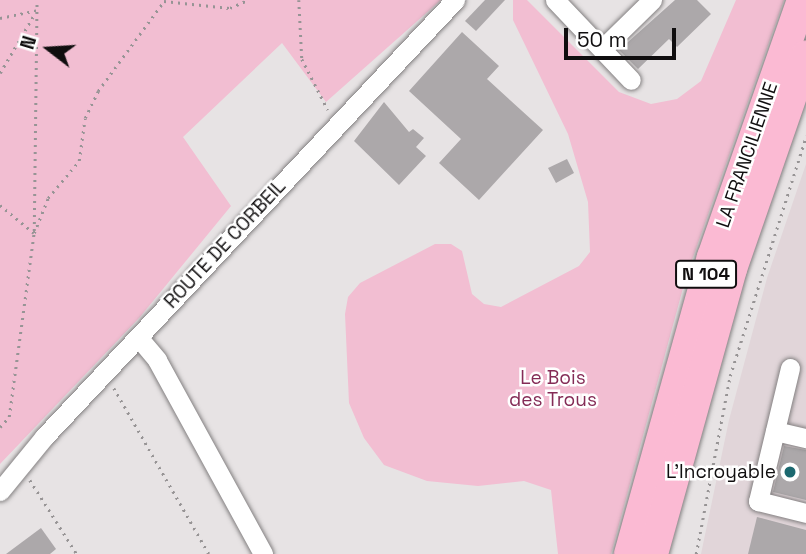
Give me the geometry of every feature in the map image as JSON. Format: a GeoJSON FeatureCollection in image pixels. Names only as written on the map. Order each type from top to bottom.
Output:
{"type":"FeatureCollection","features":[{"type":"Feature","properties":{"kind":"highway","name":"LA FRANCILIENNE"},"geometry":{"type":"LineString","coordinates":[[629,554],[712,257],[802,0]]}},
{"type":"Feature","properties":{"kind":"highway","name":"LA FRANCILIENNE"},"geometry":{"type":"LineString","coordinates":[[653,554],[736,256],[806,55]]}},
{"type":"Feature","properties":{"kind":"street","name":"ROUTE DE CORBEIL"},"geometry":{"type":"LineString","coordinates":[[0,492],[20,464],[455,0]]}},
{"type":"Feature","properties":{"kind":"street"},"geometry":{"type":"LineString","coordinates":[[555,0],[631,80]]}},
{"type":"Feature","properties":{"kind":"street"},"geometry":{"type":"LineString","coordinates":[[602,49],[652,0]]}},
{"type":"Feature","properties":{"kind":"street"},"geometry":{"type":"LineString","coordinates":[[138,337],[157,360],[263,554]]}},
{"type":"Feature","properties":{"kind":"street"},"geometry":{"type":"LineString","coordinates":[[796,365],[775,431],[758,501],[806,513]]}},
{"type":"Feature","properties":{"kind":"street"},"geometry":{"type":"LineString","coordinates":[[775,431],[806,438]]}},
{"type":"Feature","properties":{"kind":"path"},"geometry":{"type":"LineString","coordinates":[[0,427],[9,417],[34,233],[37,0]]}},
{"type":"Feature","properties":{"kind":"path"},"geometry":{"type":"LineString","coordinates":[[34,233],[48,198],[79,161],[85,118],[98,91],[164,0],[230,8],[248,0]]}},
{"type":"Feature","properties":{"kind":"path"},"geometry":{"type":"LineString","coordinates":[[299,0],[302,59],[326,108],[342,120]]}},
{"type":"Feature","properties":{"kind":"path"},"geometry":{"type":"LineString","coordinates":[[0,18],[37,10]]}},
{"type":"Feature","properties":{"kind":"path"},"geometry":{"type":"LineString","coordinates":[[0,73],[37,10]]}},
{"type":"Feature","properties":{"kind":"path"},"geometry":{"type":"LineString","coordinates":[[696,554],[730,376],[806,136]]}},
{"type":"Feature","properties":{"kind":"path"},"geometry":{"type":"LineString","coordinates":[[0,205],[34,233]]}},
{"type":"Feature","properties":{"kind":"path"},"geometry":{"type":"LineString","coordinates":[[106,373],[209,554]]}},
{"type":"Feature","properties":{"kind":"path"},"geometry":{"type":"LineString","coordinates":[[20,464],[77,554]]}},
{"type":"Feature","properties":{"kind":"shaded area"},"geometry":{"type":"Polygon","coordinates":[[[806,164],[806,554],[701,554],[729,420],[767,278],[806,164]]]}},
{"type":"Feature","properties":{"kind":"green space"},"geometry":{"type":"Polygon","coordinates":[[[0,0],[441,0],[326,102],[282,43],[183,137],[231,206],[140,317],[0,464],[0,0]]]}},
{"type":"Feature","properties":{"kind":"green space","name":"Le Bois des Trous"},"geometry":{"type":"Polygon","coordinates":[[[513,0],[527,0],[619,92],[651,104],[677,99],[701,81],[736,0],[784,0],[686,277],[611,554],[558,554],[551,490],[524,481],[478,486],[427,481],[384,465],[364,438],[349,403],[345,314],[348,297],[360,283],[435,244],[451,244],[462,251],[472,294],[484,304],[501,307],[579,266],[590,252],[588,202],[568,134],[513,20],[513,0]]]}},
{"type":"Feature","properties":{"kind":"building"},"geometry":{"type":"Polygon","coordinates":[[[485,0],[505,0],[476,31],[465,21],[485,0]]]}},
{"type":"Feature","properties":{"kind":"building"},"geometry":{"type":"Polygon","coordinates":[[[675,0],[697,0],[711,14],[677,47],[669,39],[638,69],[619,50],[675,0]]]}},
{"type":"Feature","properties":{"kind":"building"},"geometry":{"type":"Polygon","coordinates":[[[462,32],[499,66],[487,79],[543,130],[479,200],[439,163],[461,139],[409,91],[462,32]]]}},
{"type":"Feature","properties":{"kind":"building"},"geometry":{"type":"Polygon","coordinates":[[[384,102],[409,132],[413,129],[424,138],[416,147],[426,156],[399,185],[354,141],[384,102]]]}},
{"type":"Feature","properties":{"kind":"building"},"geometry":{"type":"Polygon","coordinates":[[[567,159],[574,173],[556,183],[548,168],[567,159]]]}},
{"type":"Feature","properties":{"kind":"building","name":"L'Incroyable"},"geometry":{"type":"Polygon","coordinates":[[[784,446],[806,450],[806,500],[773,492],[784,446]]]}},
{"type":"Feature","properties":{"kind":"building"},"geometry":{"type":"Polygon","coordinates":[[[757,517],[806,530],[806,554],[748,554],[757,517]]]}},
{"type":"Feature","properties":{"kind":"building"},"geometry":{"type":"Polygon","coordinates":[[[41,528],[56,549],[50,554],[6,554],[41,528]]]}},
{"type":"Feature","properties":{"kind":"place","name":"L'Incroyable"},"geometry":{"type":"Point","coordinates":[790,472]}}]}
